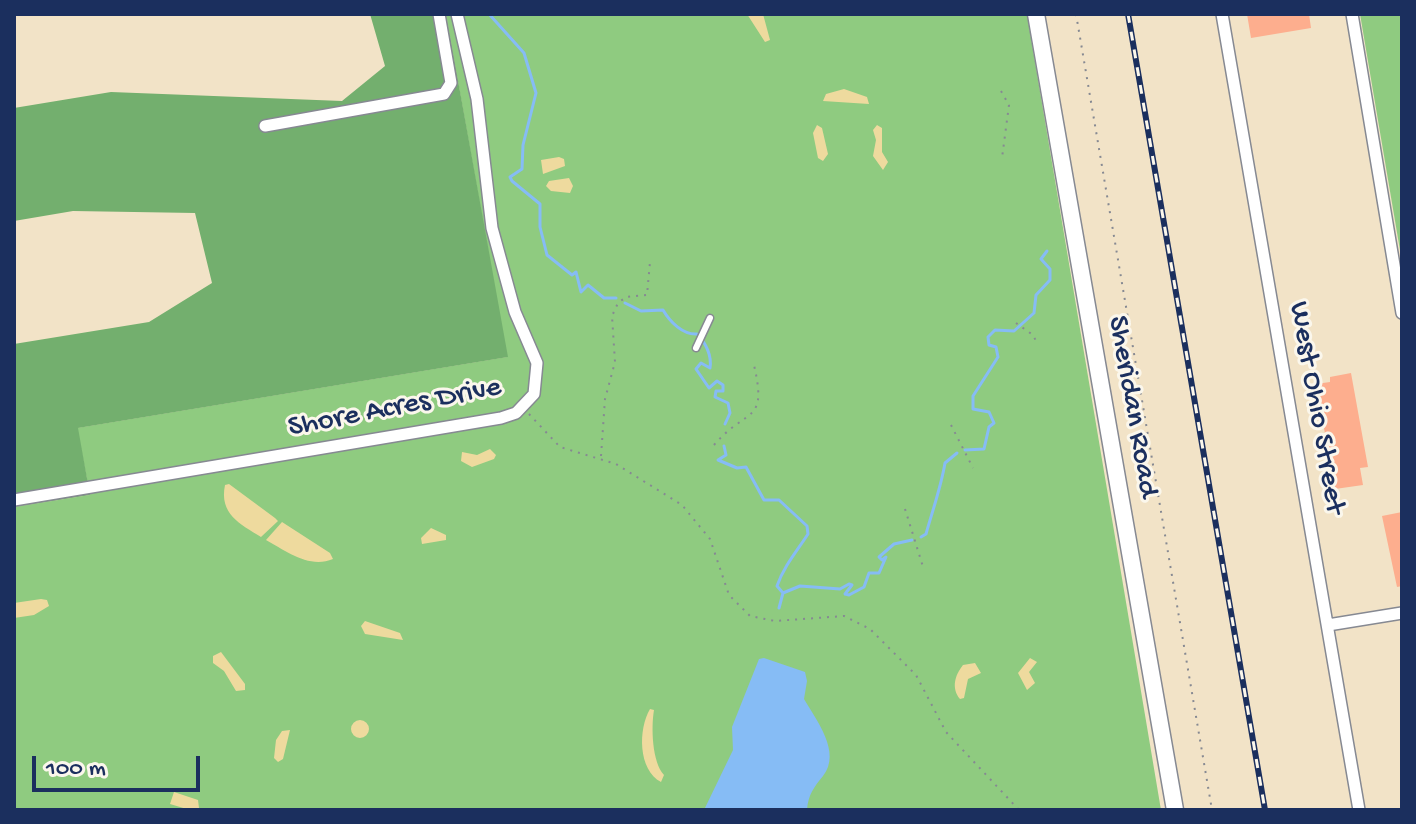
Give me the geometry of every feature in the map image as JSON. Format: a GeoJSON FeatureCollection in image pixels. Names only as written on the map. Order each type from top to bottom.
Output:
{"type":"FeatureCollection","features":[{"type":"Feature","properties":{"kind":"main road","name":"Sheridan Road"},"geometry":{"type":"LineString","coordinates":[[1036,14],[1175,810]]}},
{"type":"Feature","properties":{"kind":"street"},"geometry":{"type":"LineString","coordinates":[[265,126],[444,94],[451,83],[439,14]]}},
{"type":"Feature","properties":{"kind":"street","name":"Shore Acres Drive"},"geometry":{"type":"LineString","coordinates":[[14,500],[501,418],[522,408],[534,394],[538,381],[537,363],[515,312],[497,252],[486,194],[477,99],[457,14]]}},
{"type":"Feature","properties":{"kind":"street","name":"West Ohio Street"},"geometry":{"type":"LineString","coordinates":[[1222,14],[1359,810]]}},
{"type":"Feature","properties":{"kind":"street"},"geometry":{"type":"LineString","coordinates":[[1352,14],[1402,313]]}},
{"type":"Feature","properties":{"kind":"street"},"geometry":{"type":"LineString","coordinates":[[1328,625],[1402,613]]}},
{"type":"Feature","properties":{"kind":"lane"},"geometry":{"type":"LineString","coordinates":[[696,348],[710,318]]}},
{"type":"Feature","properties":{"kind":"path"},"geometry":{"type":"LineString","coordinates":[[1076,14],[1212,810]]}},
{"type":"Feature","properties":{"kind":"path"},"geometry":{"type":"LineString","coordinates":[[1001,91],[1009,105],[1002,158]]}},
{"type":"Feature","properties":{"kind":"path"},"geometry":{"type":"LineString","coordinates":[[601,458],[605,399],[615,362],[612,316],[618,303],[626,297],[647,295],[650,262]]}},
{"type":"Feature","properties":{"kind":"path"},"geometry":{"type":"LineString","coordinates":[[1016,323],[1038,345]]}},
{"type":"Feature","properties":{"kind":"path"},"geometry":{"type":"LineString","coordinates":[[714,445],[754,412],[759,404],[753,361]]}},
{"type":"Feature","properties":{"kind":"path"},"geometry":{"type":"LineString","coordinates":[[522,408],[560,447],[582,457],[601,458],[647,482],[694,516],[710,539],[729,595],[750,616],[775,621],[844,616],[870,629],[916,675],[946,732],[1019,810]]}},
{"type":"Feature","properties":{"kind":"path"},"geometry":{"type":"LineString","coordinates":[[951,425],[961,451],[973,468]]}},
{"type":"Feature","properties":{"kind":"path"},"geometry":{"type":"LineString","coordinates":[[905,509],[924,570]]}},
{"type":"Feature","properties":{"kind":"green space"},"geometry":{"type":"Polygon","coordinates":[[[370,14],[446,14],[508,357],[78,428],[90,495],[14,507],[14,344],[149,322],[212,283],[195,213],[73,211],[14,221],[14,108],[111,92],[342,101],[385,66],[370,14]]]}},
{"type":"Feature","properties":{"kind":"green space"},"geometry":{"type":"Polygon","coordinates":[[[446,14],[1027,14],[1161,810],[14,810],[14,507],[90,495],[77,428],[507,357],[446,14]]]}},
{"type":"Feature","properties":{"kind":"green space"},"geometry":{"type":"Polygon","coordinates":[[[1360,14],[1402,14],[1402,262],[1360,14]]]}},
{"type":"Feature","properties":{"kind":"sand"},"geometry":{"type":"Polygon","coordinates":[[[747,14],[763,14],[770,40],[765,42],[747,14]]]}},
{"type":"Feature","properties":{"kind":"sand"},"geometry":{"type":"Polygon","coordinates":[[[844,89],[867,97],[869,104],[823,101],[826,94],[844,89]]]}},
{"type":"Feature","properties":{"kind":"sand"},"geometry":{"type":"Polygon","coordinates":[[[817,125],[822,128],[828,154],[823,161],[818,158],[813,133],[817,125]]]}},
{"type":"Feature","properties":{"kind":"sand"},"geometry":{"type":"Polygon","coordinates":[[[877,125],[882,128],[882,152],[888,162],[883,170],[873,156],[876,140],[873,130],[877,125]]]}},
{"type":"Feature","properties":{"kind":"sand"},"geometry":{"type":"Polygon","coordinates":[[[564,159],[565,166],[543,174],[541,160],[564,159]]]}},
{"type":"Feature","properties":{"kind":"sand"},"geometry":{"type":"Polygon","coordinates":[[[569,178],[573,186],[570,193],[551,191],[546,186],[549,181],[569,178]]]}},
{"type":"Feature","properties":{"kind":"sand"},"geometry":{"type":"Polygon","coordinates":[[[490,449],[496,455],[494,459],[472,467],[461,461],[462,452],[477,455],[490,449]]]}},
{"type":"Feature","properties":{"kind":"sand"},"geometry":{"type":"Polygon","coordinates":[[[229,484],[278,521],[261,537],[228,511],[224,495],[225,485],[229,484]]]}},
{"type":"Feature","properties":{"kind":"sand"},"geometry":{"type":"Polygon","coordinates":[[[282,522],[330,553],[333,559],[324,562],[307,560],[266,540],[282,522]]]}},
{"type":"Feature","properties":{"kind":"sand"},"geometry":{"type":"Polygon","coordinates":[[[431,528],[446,535],[446,540],[422,544],[421,538],[431,528]]]}},
{"type":"Feature","properties":{"kind":"sand"},"geometry":{"type":"Polygon","coordinates":[[[47,600],[49,606],[34,615],[14,618],[14,603],[47,600]]]}},
{"type":"Feature","properties":{"kind":"sand"},"geometry":{"type":"Polygon","coordinates":[[[365,621],[400,633],[403,640],[365,634],[361,626],[365,621]]]}},
{"type":"Feature","properties":{"kind":"sand"},"geometry":{"type":"Polygon","coordinates":[[[221,652],[245,684],[245,690],[236,691],[224,671],[213,663],[213,656],[221,652]]]}},
{"type":"Feature","properties":{"kind":"sand"},"geometry":{"type":"Polygon","coordinates":[[[1030,658],[1037,662],[1029,672],[1035,683],[1027,690],[1018,673],[1030,658]]]}},
{"type":"Feature","properties":{"kind":"sand"},"geometry":{"type":"Polygon","coordinates":[[[975,663],[981,673],[968,679],[964,698],[960,699],[955,686],[958,673],[963,665],[975,663]]]}},
{"type":"Feature","properties":{"kind":"sand"},"geometry":{"type":"Polygon","coordinates":[[[650,709],[654,710],[655,753],[664,775],[661,782],[648,768],[642,748],[643,727],[650,709]]]}},
{"type":"Feature","properties":{"kind":"sand"},"geometry":{"type":"Polygon","coordinates":[[[356,720],[364,720],[369,729],[367,736],[356,738],[351,733],[351,725],[356,720]]]}},
{"type":"Feature","properties":{"kind":"sand"},"geometry":{"type":"Polygon","coordinates":[[[290,730],[283,759],[278,762],[274,758],[276,740],[282,731],[290,730]]]}},
{"type":"Feature","properties":{"kind":"sand"},"geometry":{"type":"Polygon","coordinates":[[[174,792],[198,800],[199,808],[190,810],[170,804],[174,792]]]}},
{"type":"Feature","properties":{"kind":"water"},"geometry":{"type":"Polygon","coordinates":[[[759,659],[805,672],[804,699],[829,747],[828,767],[812,792],[807,810],[704,810],[733,750],[732,727],[759,659]]]}},
{"type":"Feature","properties":{"kind":"building"},"geometry":{"type":"Polygon","coordinates":[[[1247,14],[1309,14],[1311,28],[1251,38],[1247,14]]]}},
{"type":"Feature","properties":{"kind":"building"},"geometry":{"type":"Polygon","coordinates":[[[1351,373],[1368,467],[1360,468],[1363,485],[1335,489],[1316,384],[1330,382],[1330,377],[1351,373]]]}},
{"type":"Feature","properties":{"kind":"building"},"geometry":{"type":"Polygon","coordinates":[[[1402,512],[1402,586],[1397,587],[1382,516],[1402,512]]]}},
{"type":"Feature","properties":{"kind":"waterway"},"geometry":{"type":"LineString","coordinates":[[489,14],[524,53],[536,93],[523,145],[522,169],[510,177],[540,204],[540,227],[547,255],[572,275],[576,272],[581,292],[588,285],[604,298],[616,298]]}},
{"type":"Feature","properties":{"kind":"waterway"},"geometry":{"type":"LineString","coordinates":[[965,450],[984,449],[989,427],[994,423],[989,412],[973,409],[973,396],[998,357],[996,347],[989,345],[988,337],[995,330],[1014,331],[1034,313],[1036,295],[1050,280],[1050,269],[1041,259],[1047,251]]}},
{"type":"Feature","properties":{"kind":"waterway"},"geometry":{"type":"LineString","coordinates":[[625,303],[641,311],[663,310],[677,327],[697,334],[706,346],[710,368],[701,363],[696,369],[709,388],[717,381],[723,385],[723,391],[716,391],[715,397],[728,403],[730,413],[725,424]]}},
{"type":"Feature","properties":{"kind":"waterway"},"geometry":{"type":"LineString","coordinates":[[724,446],[726,455],[718,460],[737,468],[746,467],[764,500],[779,500],[807,526],[808,534],[777,586],[783,593],[779,608]]}},
{"type":"Feature","properties":{"kind":"waterway"},"geometry":{"type":"LineString","coordinates":[[921,537],[926,534],[945,463],[957,453]]}},
{"type":"Feature","properties":{"kind":"waterway"},"geometry":{"type":"LineString","coordinates":[[783,593],[800,586],[840,589],[849,584],[852,585],[845,594],[849,595],[864,587],[869,573],[879,573],[886,557],[882,560],[879,557],[894,544],[912,540]]}},
{"type":"Feature","properties":{"kind":"railway"},"geometry":{"type":"LineString","coordinates":[[1128,14],[1265,810]]}}]}
